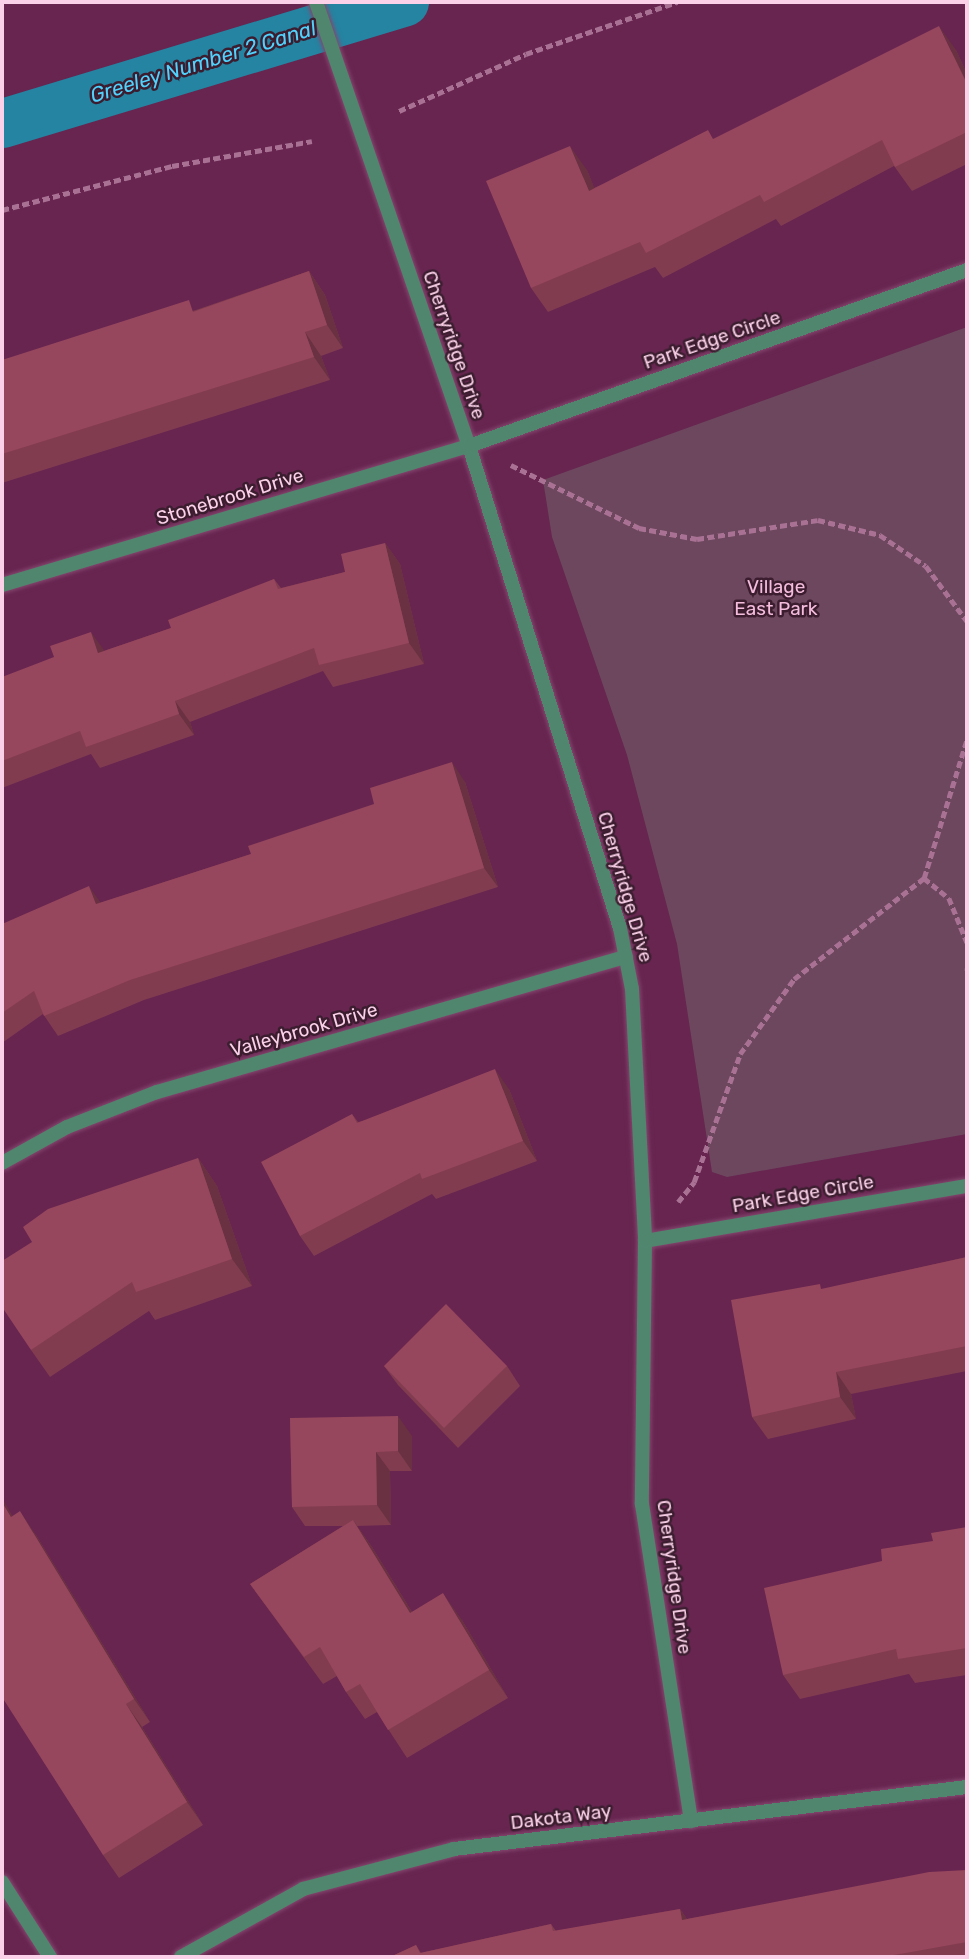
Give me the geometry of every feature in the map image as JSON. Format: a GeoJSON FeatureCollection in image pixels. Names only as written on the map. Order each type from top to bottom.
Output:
{"type":"FeatureCollection","features":[{"type":"Feature","properties":{"kind":"street","name":"Cherryridge Drive"},"geometry":{"type":"LineString","coordinates":[[316,2],[469,446],[626,957],[645,1241],[642,1504],[691,1821]]}},
{"type":"Feature","properties":{"kind":"street","name":"Park Edge Circle"},"geometry":{"type":"LineString","coordinates":[[469,446],[967,270]]}},
{"type":"Feature","properties":{"kind":"street","name":"Stonebrook Drive"},"geometry":{"type":"LineString","coordinates":[[2,585],[469,446]]}},
{"type":"Feature","properties":{"kind":"street","name":"Valleybrook Drive"},"geometry":{"type":"LineString","coordinates":[[2,1163],[66,1127],[157,1092],[626,957]]}},
{"type":"Feature","properties":{"kind":"street","name":"Park Edge Circle"},"geometry":{"type":"LineString","coordinates":[[645,1241],[967,1185]]}},
{"type":"Feature","properties":{"kind":"street","name":"Dakota Way"},"geometry":{"type":"LineString","coordinates":[[181,1957],[303,1889],[454,1850],[967,1787]]}},
{"type":"Feature","properties":{"kind":"street"},"geometry":{"type":"LineString","coordinates":[[2,1882],[50,1957]]}},
{"type":"Feature","properties":{"kind":"path"},"geometry":{"type":"LineString","coordinates":[[399,111],[526,54],[677,2]]}},
{"type":"Feature","properties":{"kind":"path"},"geometry":{"type":"LineString","coordinates":[[2,210],[172,166],[312,141]]}},
{"type":"Feature","properties":{"kind":"path"},"geometry":{"type":"LineString","coordinates":[[469,446],[639,528],[697,539],[818,520],[880,535],[926,566],[967,621]]}},
{"type":"Feature","properties":{"kind":"path"},"geometry":{"type":"LineString","coordinates":[[645,1241],[694,1182],[740,1054],[794,979],[924,878],[967,740]]}},
{"type":"Feature","properties":{"kind":"path"},"geometry":{"type":"LineString","coordinates":[[924,878],[949,898],[967,942]]}},
{"type":"Feature","properties":{"kind":"green space","name":"Village East Park"},"geometry":{"type":"Polygon","coordinates":[[[967,327],[967,1134],[727,1177],[712,1172],[677,944],[627,755],[552,537],[543,480],[967,327]]]}},
{"type":"Feature","properties":{"kind":"building"},"geometry":{"type":"Polygon","coordinates":[[[939,26],[965,80],[967,78],[967,132],[895,167],[882,140],[764,202],[760,195],[646,253],[640,242],[531,288],[486,181],[570,146],[589,191],[708,130],[713,139],[939,26]]]}},
{"type":"Feature","properties":{"kind":"building"},"geometry":{"type":"Polygon","coordinates":[[[309,271],[327,325],[305,332],[314,357],[2,454],[2,360],[189,300],[193,312],[309,271]]]}},
{"type":"Feature","properties":{"kind":"building"},"geometry":{"type":"Polygon","coordinates":[[[385,543],[409,643],[319,665],[314,648],[175,701],[179,714],[86,747],[80,731],[2,761],[2,677],[54,657],[50,646],[91,632],[98,653],[171,628],[168,620],[274,579],[278,589],[345,572],[341,554],[385,543]]]}},
{"type":"Feature","properties":{"kind":"building"},"geometry":{"type":"Polygon","coordinates":[[[452,762],[484,868],[130,980],[44,1016],[34,991],[2,1013],[2,924],[89,886],[96,904],[251,854],[248,846],[374,804],[370,788],[452,762]]]}},
{"type":"Feature","properties":{"kind":"building"},"geometry":{"type":"Polygon","coordinates":[[[495,1069],[523,1141],[422,1179],[420,1173],[300,1236],[261,1162],[352,1114],[357,1123],[495,1069]]]}},
{"type":"Feature","properties":{"kind":"building"},"geometry":{"type":"Polygon","coordinates":[[[198,1158],[232,1259],[136,1292],[132,1282],[31,1350],[2,1307],[2,1261],[32,1242],[23,1227],[48,1209],[198,1158]]]}},
{"type":"Feature","properties":{"kind":"building"},"geometry":{"type":"Polygon","coordinates":[[[967,1257],[967,1346],[836,1372],[840,1397],[752,1417],[731,1300],[820,1284],[821,1289],[967,1257]]]}},
{"type":"Feature","properties":{"kind":"building"},"geometry":{"type":"Polygon","coordinates":[[[446,1304],[507,1366],[444,1428],[384,1366],[446,1304]]]}},
{"type":"Feature","properties":{"kind":"building"},"geometry":{"type":"Polygon","coordinates":[[[398,1416],[398,1451],[376,1452],[377,1505],[292,1507],[290,1418],[398,1416]]]}},
{"type":"Feature","properties":{"kind":"building"},"geometry":{"type":"Polygon","coordinates":[[[2,1502],[11,1517],[20,1511],[134,1699],[126,1704],[187,1802],[103,1855],[2,1697],[2,1502]]]}},
{"type":"Feature","properties":{"kind":"building"},"geometry":{"type":"Polygon","coordinates":[[[353,1520],[410,1613],[443,1593],[489,1670],[388,1730],[360,1684],[346,1692],[320,1647],[304,1657],[250,1584],[353,1520]]]}},
{"type":"Feature","properties":{"kind":"building"},"geometry":{"type":"Polygon","coordinates":[[[967,1527],[967,1648],[898,1659],[896,1649],[783,1675],[764,1588],[882,1561],[881,1549],[933,1541],[931,1533],[967,1527]]]}},
{"type":"Feature","properties":{"kind":"building"},"geometry":{"type":"Polygon","coordinates":[[[967,1870],[967,1942],[883,1957],[390,1957],[416,1945],[420,1953],[551,1924],[553,1931],[680,1909],[682,1920],[929,1872],[967,1870]]]}},
{"type":"Feature","properties":{"kind":"waterway","name":"Greeley Number 2 Canal"},"geometry":{"type":"LineString","coordinates":[[2,123],[404,2]]}}]}
